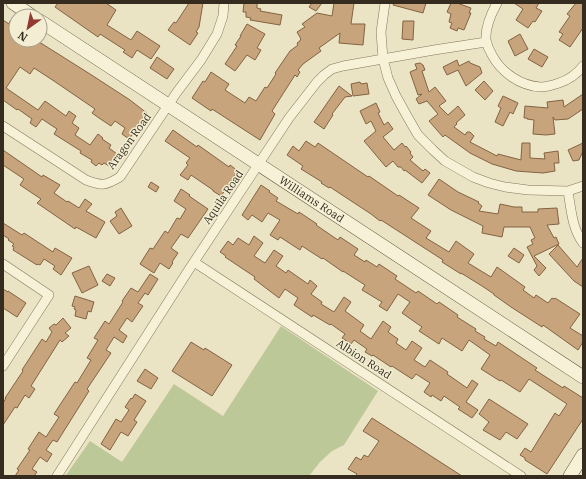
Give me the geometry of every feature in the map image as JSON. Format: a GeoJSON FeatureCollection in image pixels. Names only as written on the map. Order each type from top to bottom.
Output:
{"type":"FeatureCollection","features":[{"type":"Feature","properties":{"kind":"street","name":"Aragon Road"},"geometry":{"type":"LineString","coordinates":[[3,126],[86,180],[95,184],[105,185],[112,182],[120,176],[218,34],[223,16],[224,3]]}},
{"type":"Feature","properties":{"kind":"street"},"geometry":{"type":"LineString","coordinates":[[385,3],[381,32],[383,59],[388,78],[406,116],[418,135],[433,150],[445,161],[473,177],[494,185],[528,190],[568,191],[583,186]]}},
{"type":"Feature","properties":{"kind":"street"},"geometry":{"type":"LineString","coordinates":[[497,3],[490,16],[487,26],[486,42],[500,68],[516,80],[542,87],[563,82],[581,70],[583,66]]}},
{"type":"Feature","properties":{"kind":"street","name":"Williams Road"},"geometry":{"type":"LineString","coordinates":[[48,26],[583,377]]}},
{"type":"Feature","properties":{"kind":"street","name":"Aquila Road"},"geometry":{"type":"LineString","coordinates":[[57,476],[194,262],[290,118],[317,82],[332,69],[343,66],[486,42]]}},
{"type":"Feature","properties":{"kind":"street"},"geometry":{"type":"LineString","coordinates":[[568,191],[573,223],[576,232],[583,243]]}},
{"type":"Feature","properties":{"kind":"street","name":"Albion Road"},"geometry":{"type":"LineString","coordinates":[[194,262],[521,476]]}},
{"type":"Feature","properties":{"kind":"street"},"geometry":{"type":"LineString","coordinates":[[3,264],[49,294],[3,366]]}},
{"type":"Feature","properties":{"kind":"street"},"geometry":{"type":"LineString","coordinates":[[570,476],[583,455]]}},
{"type":"Feature","properties":{"kind":"green space"},"geometry":{"type":"Polygon","coordinates":[[[281,326],[378,391],[344,445],[332,451],[320,462],[309,476],[66,475],[90,441],[122,462],[174,384],[223,416],[281,326]]]}},
{"type":"Feature","properties":{"kind":"building"},"geometry":{"type":"Polygon","coordinates":[[[58,3],[106,3],[116,10],[107,25],[131,40],[137,31],[160,46],[151,59],[137,50],[132,58],[123,52],[125,50],[100,34],[98,37],[55,7],[58,3]]]}},
{"type":"Feature","properties":{"kind":"building"},"geometry":{"type":"Polygon","coordinates":[[[189,3],[203,3],[199,27],[196,32],[198,33],[190,45],[168,30],[174,22],[176,23],[189,3]]]}},
{"type":"Feature","properties":{"kind":"building"},"geometry":{"type":"Polygon","coordinates":[[[244,3],[257,3],[257,8],[261,9],[260,11],[282,15],[280,25],[250,20],[251,18],[246,17],[246,12],[243,12],[244,3]]]}},
{"type":"Feature","properties":{"kind":"building"},"geometry":{"type":"Polygon","coordinates":[[[312,3],[322,3],[316,11],[309,7],[312,3]]]}},
{"type":"Feature","properties":{"kind":"building"},"geometry":{"type":"Polygon","coordinates":[[[334,3],[354,3],[351,24],[365,24],[363,45],[339,43],[340,33],[319,48],[321,51],[303,64],[298,70],[300,72],[297,77],[295,75],[272,111],[275,114],[260,140],[192,98],[211,72],[229,84],[225,90],[245,103],[249,97],[256,101],[265,87],[267,88],[290,51],[298,45],[297,43],[301,39],[297,32],[305,27],[302,24],[317,13],[332,16],[334,3]]]}},
{"type":"Feature","properties":{"kind":"building"},"geometry":{"type":"Polygon","coordinates":[[[394,3],[426,3],[423,13],[393,5],[394,3]]]}},
{"type":"Feature","properties":{"kind":"building"},"geometry":{"type":"Polygon","coordinates":[[[451,3],[457,3],[471,8],[469,13],[471,13],[464,30],[458,28],[457,31],[450,28],[452,23],[449,22],[451,14],[447,12],[451,3]]]}},
{"type":"Feature","properties":{"kind":"building"},"geometry":{"type":"Polygon","coordinates":[[[514,3],[539,3],[536,8],[542,11],[535,22],[533,21],[528,28],[516,20],[523,9],[514,3]]]}},
{"type":"Feature","properties":{"kind":"building"},"geometry":{"type":"Polygon","coordinates":[[[576,3],[583,3],[583,28],[570,47],[559,40],[563,34],[559,32],[570,16],[567,14],[576,3]]]}},
{"type":"Feature","properties":{"kind":"building"},"geometry":{"type":"Polygon","coordinates":[[[3,20],[8,23],[8,48],[48,48],[130,100],[148,114],[129,139],[122,134],[125,128],[115,121],[111,126],[92,113],[95,109],[34,68],[30,74],[20,67],[6,88],[38,110],[45,101],[66,116],[69,111],[76,116],[72,123],[79,128],[75,135],[90,145],[98,134],[103,138],[102,139],[111,145],[109,148],[117,154],[109,166],[104,163],[102,165],[99,163],[96,166],[91,162],[92,160],[80,153],[81,151],[54,134],[57,129],[42,119],[36,127],[30,123],[32,119],[3,100],[3,20]]]}},
{"type":"Feature","properties":{"kind":"building"},"geometry":{"type":"Polygon","coordinates":[[[403,21],[414,21],[413,40],[402,39],[403,21]]]}},
{"type":"Feature","properties":{"kind":"building"},"geometry":{"type":"Polygon","coordinates":[[[247,24],[265,34],[257,48],[261,50],[255,60],[247,55],[235,71],[225,64],[237,46],[235,45],[247,24]]]}},
{"type":"Feature","properties":{"kind":"building"},"geometry":{"type":"Polygon","coordinates":[[[520,34],[528,49],[515,56],[508,41],[520,34]]]}},
{"type":"Feature","properties":{"kind":"building"},"geometry":{"type":"Polygon","coordinates":[[[534,49],[548,57],[542,67],[528,59],[534,49]]]}},
{"type":"Feature","properties":{"kind":"building"},"geometry":{"type":"Polygon","coordinates":[[[157,57],[174,69],[167,79],[150,68],[157,57]]]}},
{"type":"Feature","properties":{"kind":"building"},"geometry":{"type":"Polygon","coordinates":[[[457,60],[459,66],[469,61],[470,63],[480,67],[482,73],[466,86],[458,70],[447,75],[443,67],[457,60]]]}},
{"type":"Feature","properties":{"kind":"building"},"geometry":{"type":"Polygon","coordinates":[[[420,63],[423,65],[425,70],[422,71],[429,92],[435,87],[446,101],[439,106],[448,115],[458,106],[465,115],[456,123],[457,124],[454,127],[465,135],[467,132],[470,132],[474,136],[470,142],[497,156],[498,154],[521,160],[522,143],[530,143],[530,158],[545,159],[544,153],[558,151],[559,163],[554,163],[555,171],[543,173],[516,171],[492,164],[470,153],[445,135],[443,137],[429,121],[438,114],[427,101],[419,104],[416,99],[422,94],[418,95],[410,72],[417,69],[415,64],[420,63]]]}},
{"type":"Feature","properties":{"kind":"building"},"geometry":{"type":"Polygon","coordinates":[[[484,81],[493,91],[485,100],[475,90],[484,81]]]}},
{"type":"Feature","properties":{"kind":"building"},"geometry":{"type":"Polygon","coordinates":[[[360,82],[361,84],[367,83],[369,94],[353,96],[351,84],[360,82]]]}},
{"type":"Feature","properties":{"kind":"building"},"geometry":{"type":"Polygon","coordinates":[[[339,86],[352,96],[345,97],[332,114],[333,115],[324,129],[314,122],[339,86]]]}},
{"type":"Feature","properties":{"kind":"building"},"geometry":{"type":"Polygon","coordinates":[[[583,94],[583,109],[568,119],[555,120],[553,117],[555,134],[533,134],[534,120],[524,118],[525,106],[548,108],[547,102],[563,100],[564,107],[583,94]]]}},
{"type":"Feature","properties":{"kind":"building"},"geometry":{"type":"Polygon","coordinates":[[[503,96],[518,103],[513,114],[510,112],[503,126],[495,122],[501,108],[498,106],[503,96]]]}},
{"type":"Feature","properties":{"kind":"building"},"geometry":{"type":"Polygon","coordinates":[[[376,103],[380,112],[378,113],[384,125],[388,122],[393,129],[383,137],[394,150],[402,143],[405,147],[406,146],[413,157],[410,160],[423,171],[425,169],[430,173],[422,183],[405,170],[404,171],[401,167],[398,167],[393,161],[386,167],[364,141],[376,131],[371,121],[366,124],[360,111],[376,103]]]}},
{"type":"Feature","properties":{"kind":"building"},"geometry":{"type":"Polygon","coordinates":[[[173,130],[197,147],[198,145],[229,167],[230,165],[238,171],[221,196],[191,175],[188,180],[180,175],[188,165],[186,163],[190,158],[165,141],[173,130]]]}},
{"type":"Feature","properties":{"kind":"building"},"geometry":{"type":"Polygon","coordinates":[[[306,141],[315,147],[318,143],[368,177],[369,176],[398,196],[399,195],[419,208],[411,218],[431,231],[426,238],[449,252],[456,241],[474,254],[468,263],[491,277],[497,267],[525,287],[523,290],[534,298],[536,295],[548,303],[552,298],[555,298],[580,314],[570,328],[583,336],[583,342],[578,350],[543,325],[542,327],[482,286],[442,262],[443,260],[301,169],[303,166],[287,155],[293,146],[299,151],[306,141]]]}},
{"type":"Feature","properties":{"kind":"building"},"geometry":{"type":"Polygon","coordinates":[[[583,143],[583,151],[579,160],[573,161],[568,150],[583,143]]]}},
{"type":"Feature","properties":{"kind":"building"},"geometry":{"type":"Polygon","coordinates":[[[3,150],[42,177],[43,175],[60,185],[54,193],[67,202],[68,201],[79,208],[85,199],[92,204],[86,211],[105,222],[96,238],[76,227],[75,229],[37,203],[41,199],[20,185],[24,179],[3,165],[3,150]]]}},
{"type":"Feature","properties":{"kind":"building"},"geometry":{"type":"Polygon","coordinates":[[[439,179],[458,192],[479,202],[478,203],[482,206],[479,211],[498,214],[500,204],[522,207],[522,212],[538,212],[538,209],[557,208],[559,224],[547,225],[554,238],[556,237],[559,244],[534,256],[546,268],[539,276],[534,270],[537,266],[527,247],[533,244],[531,240],[535,238],[530,227],[504,227],[502,237],[482,233],[483,226],[451,210],[428,195],[439,179]]]}},
{"type":"Feature","properties":{"kind":"building"},"geometry":{"type":"Polygon","coordinates":[[[151,182],[159,187],[156,192],[148,187],[151,182]]]}},
{"type":"Feature","properties":{"kind":"building"},"geometry":{"type":"Polygon","coordinates":[[[261,185],[278,198],[276,201],[298,214],[299,212],[338,240],[340,237],[358,249],[354,255],[377,267],[379,264],[397,276],[395,279],[416,293],[418,291],[437,304],[439,302],[458,315],[457,317],[476,329],[475,331],[485,337],[484,339],[496,346],[498,342],[537,368],[535,370],[563,388],[564,386],[583,398],[583,419],[547,474],[525,460],[525,458],[520,455],[525,448],[531,452],[555,413],[559,416],[567,404],[529,379],[520,392],[481,369],[490,355],[469,340],[462,351],[442,338],[439,344],[419,331],[422,327],[402,313],[410,302],[398,294],[387,311],[379,306],[382,302],[362,290],[365,285],[302,246],[300,250],[280,237],[278,240],[270,235],[280,220],[268,213],[262,222],[252,215],[248,220],[242,215],[261,185]]]}},
{"type":"Feature","properties":{"kind":"building"},"geometry":{"type":"Polygon","coordinates":[[[181,189],[208,209],[188,238],[181,234],[171,248],[178,253],[169,269],[160,263],[154,273],[140,264],[150,248],[153,249],[165,231],[168,233],[177,218],[180,219],[186,209],[174,201],[181,189]]]}},
{"type":"Feature","properties":{"kind":"building"},"geometry":{"type":"Polygon","coordinates":[[[121,208],[132,226],[119,234],[110,221],[117,216],[115,212],[121,208]]]}},
{"type":"Feature","properties":{"kind":"building"},"geometry":{"type":"Polygon","coordinates":[[[3,223],[22,235],[24,233],[53,252],[55,248],[72,258],[61,275],[53,269],[55,266],[44,259],[40,265],[37,265],[13,250],[14,247],[12,246],[14,244],[3,235],[3,223]]]}},
{"type":"Feature","properties":{"kind":"building"},"geometry":{"type":"Polygon","coordinates":[[[254,236],[263,243],[254,256],[265,263],[274,250],[283,256],[276,266],[286,273],[288,270],[308,284],[310,280],[317,286],[311,294],[322,302],[321,304],[334,312],[344,297],[351,302],[345,311],[364,325],[360,331],[371,339],[383,321],[391,327],[388,332],[398,339],[396,343],[406,350],[412,341],[422,348],[414,360],[425,367],[430,360],[448,372],[447,374],[467,388],[472,380],[478,384],[466,402],[478,410],[472,418],[458,409],[460,407],[444,396],[441,401],[424,392],[430,383],[416,374],[412,379],[373,355],[372,356],[365,352],[367,349],[354,340],[351,344],[342,338],[345,334],[331,324],[330,325],[313,315],[312,317],[294,305],[298,298],[285,289],[279,298],[254,279],[255,277],[220,252],[228,241],[233,245],[238,238],[249,245],[254,236]]]}},
{"type":"Feature","properties":{"kind":"building"},"geometry":{"type":"Polygon","coordinates":[[[558,245],[577,267],[583,258],[583,287],[574,281],[549,254],[558,245]]]}},
{"type":"Feature","properties":{"kind":"building"},"geometry":{"type":"Polygon","coordinates":[[[514,248],[524,255],[519,263],[508,256],[514,248]]]}},
{"type":"Feature","properties":{"kind":"building"},"geometry":{"type":"Polygon","coordinates":[[[89,266],[98,285],[82,293],[72,273],[89,266]]]}},
{"type":"Feature","properties":{"kind":"building"},"geometry":{"type":"Polygon","coordinates":[[[107,274],[115,278],[110,286],[102,281],[107,274]]]}},
{"type":"Feature","properties":{"kind":"building"},"geometry":{"type":"Polygon","coordinates":[[[150,274],[158,279],[148,295],[145,293],[138,303],[143,306],[132,322],[127,318],[119,330],[127,336],[123,343],[114,337],[106,350],[111,353],[87,389],[89,391],[57,442],[53,440],[46,450],[52,454],[47,462],[40,457],[32,469],[37,472],[34,476],[15,476],[19,470],[17,469],[30,450],[28,449],[39,432],[46,437],[59,417],[54,414],[75,382],[77,383],[91,360],[87,358],[98,340],[94,338],[105,321],[109,324],[131,288],[138,292],[150,274]]]}},
{"type":"Feature","properties":{"kind":"building"},"geometry":{"type":"Polygon","coordinates":[[[3,289],[26,303],[17,317],[3,308],[3,289]]]}},
{"type":"Feature","properties":{"kind":"building"},"geometry":{"type":"Polygon","coordinates":[[[75,296],[94,302],[91,312],[88,311],[86,319],[75,316],[76,310],[74,309],[75,307],[72,306],[75,296]]]}},
{"type":"Feature","properties":{"kind":"building"},"geometry":{"type":"Polygon","coordinates":[[[63,318],[71,328],[65,333],[69,336],[62,342],[60,340],[31,386],[35,389],[29,398],[25,395],[17,408],[15,407],[3,425],[3,403],[5,398],[42,339],[46,342],[52,332],[49,328],[54,324],[56,325],[63,318]]]}},
{"type":"Feature","properties":{"kind":"building"},"geometry":{"type":"Polygon","coordinates":[[[191,342],[204,350],[205,348],[232,365],[212,396],[172,371],[191,342]]]}},
{"type":"Feature","properties":{"kind":"building"},"geometry":{"type":"Polygon","coordinates":[[[145,369],[158,378],[151,389],[137,381],[145,369]]]}},
{"type":"Feature","properties":{"kind":"building"},"geometry":{"type":"Polygon","coordinates":[[[135,394],[146,401],[134,420],[137,422],[128,436],[121,432],[110,450],[101,444],[116,419],[121,422],[129,410],[125,407],[135,394]]]}},
{"type":"Feature","properties":{"kind":"building"},"geometry":{"type":"Polygon","coordinates":[[[489,399],[528,424],[517,439],[506,432],[500,440],[483,430],[489,422],[479,414],[489,399]]]}},
{"type":"Feature","properties":{"kind":"building"},"geometry":{"type":"Polygon","coordinates":[[[372,418],[462,476],[355,476],[357,474],[348,469],[356,457],[361,460],[364,455],[368,457],[379,441],[363,431],[372,418]]]}}]}
